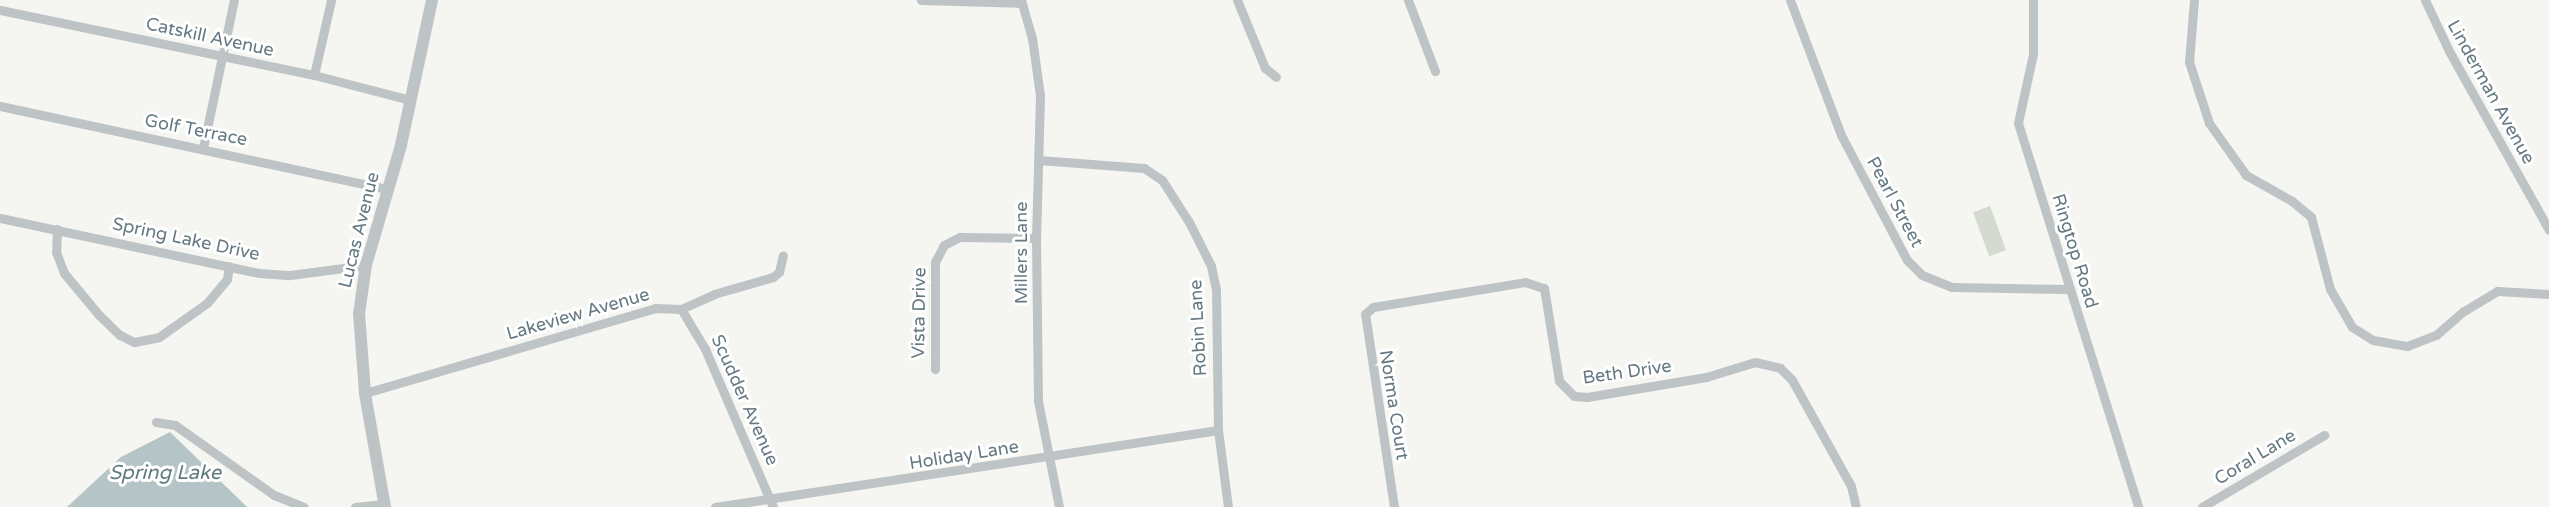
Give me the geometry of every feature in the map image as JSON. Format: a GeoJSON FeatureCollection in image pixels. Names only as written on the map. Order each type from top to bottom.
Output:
{"type":"FeatureCollection","features":[{"type":"Feature","properties":{"kind":"street"},"geometry":{"type":"LineString","coordinates":[[202,148],[234,0]]}},
{"type":"Feature","properties":{"kind":"street"},"geometry":{"type":"LineString","coordinates":[[314,75],[332,0]]}},
{"type":"Feature","properties":{"kind":"street","name":"Lucas Avenue"},"geometry":{"type":"LineString","coordinates":[[384,506],[365,393],[359,314],[366,264],[411,100],[432,0]]}},
{"type":"Feature","properties":{"kind":"street"},"geometry":{"type":"LineString","coordinates":[[921,0],[1021,1]]}},
{"type":"Feature","properties":{"kind":"street"},"geometry":{"type":"LineString","coordinates":[[1237,0],[1266,68],[1276,77]]}},
{"type":"Feature","properties":{"kind":"street"},"geometry":{"type":"LineString","coordinates":[[1408,0],[1435,71]]}},
{"type":"Feature","properties":{"kind":"street","name":"Pearl Street"},"geometry":{"type":"LineString","coordinates":[[1790,0],[1841,135],[1907,260],[1922,275],[1952,287],[2070,288]]}},
{"type":"Feature","properties":{"kind":"street","name":"Ringtop Road"},"geometry":{"type":"LineString","coordinates":[[2033,0],[2033,54],[2018,123],[2138,507]]}},
{"type":"Feature","properties":{"kind":"street"},"geometry":{"type":"LineString","coordinates":[[2194,0],[2189,62],[2209,123],[2246,175],[2292,201],[2310,217],[2330,289],[2352,327],[2373,340],[2407,346],[2436,335],[2464,311],[2497,291],[2549,294]]}},
{"type":"Feature","properties":{"kind":"street","name":"Linderman Avenue"},"geometry":{"type":"LineString","coordinates":[[2426,0],[2449,51],[2549,230]]}},
{"type":"Feature","properties":{"kind":"street","name":"Millers Lane"},"geometry":{"type":"LineString","coordinates":[[1021,1],[1032,38],[1040,96],[1036,238],[1038,401],[1059,507]]}},
{"type":"Feature","properties":{"kind":"street","name":"Catskill Avenue"},"geometry":{"type":"LineString","coordinates":[[0,10],[314,75],[411,100]]}},
{"type":"Feature","properties":{"kind":"street","name":"Golf Terrace"},"geometry":{"type":"LineString","coordinates":[[0,106],[386,189]]}},
{"type":"Feature","properties":{"kind":"street","name":"Robin Lane"},"geometry":{"type":"LineString","coordinates":[[1039,160],[1136,166],[1152,172],[1173,193],[1211,266],[1216,289],[1218,430],[1228,507]]}},
{"type":"Feature","properties":{"kind":"street","name":"Spring Lake Drive"},"geometry":{"type":"LineString","coordinates":[[0,218],[229,266],[290,275],[366,264]]}},
{"type":"Feature","properties":{"kind":"street"},"geometry":{"type":"LineString","coordinates":[[57,229],[56,252],[64,273],[99,315],[120,335],[134,342],[159,337],[207,303],[227,279],[229,266]]}},
{"type":"Feature","properties":{"kind":"street","name":"Vista Drive"},"geometry":{"type":"LineString","coordinates":[[935,369],[935,262],[944,245],[960,237],[1036,238]]}},
{"type":"Feature","properties":{"kind":"street","name":"Lakeview Avenue"},"geometry":{"type":"LineString","coordinates":[[365,393],[645,311],[681,309],[714,294],[773,277],[779,272],[783,255]]}},
{"type":"Feature","properties":{"kind":"street","name":"Beth Drive"},"geometry":{"type":"LineString","coordinates":[[1369,309],[1525,282],[1539,284],[1548,299],[1560,381],[1574,396],[1706,377],[1755,362],[1772,363],[1792,380],[1851,486],[1856,507]]}},
{"type":"Feature","properties":{"kind":"street","name":"Scudder Avenue"},"geometry":{"type":"LineString","coordinates":[[681,309],[705,349],[772,503]]}},
{"type":"Feature","properties":{"kind":"street","name":"Norma Court"},"geometry":{"type":"LineString","coordinates":[[1369,309],[1365,314],[1366,335],[1394,507]]}},
{"type":"Feature","properties":{"kind":"street"},"geometry":{"type":"LineString","coordinates":[[156,422],[175,425],[274,495],[303,507]]}},
{"type":"Feature","properties":{"kind":"street","name":"Holiday Lane"},"geometry":{"type":"LineString","coordinates":[[715,507],[772,503],[1218,430]]}},
{"type":"Feature","properties":{"kind":"street","name":"Coral Lane"},"geometry":{"type":"LineString","coordinates":[[2202,507],[2324,435]]}},
{"type":"Feature","properties":{"kind":"street"},"geometry":{"type":"LineString","coordinates":[[355,507],[384,506]]}},
{"type":"Feature","properties":{"kind":"shaded area"},"geometry":{"type":"Polygon","coordinates":[[[1990,206],[2006,250],[1989,256],[1973,212],[1990,206]]]}},
{"type":"Feature","properties":{"kind":"water","name":"Spring Lake"},"geometry":{"type":"Polygon","coordinates":[[[170,432],[247,507],[67,507],[121,457],[170,432]]]}}]}
